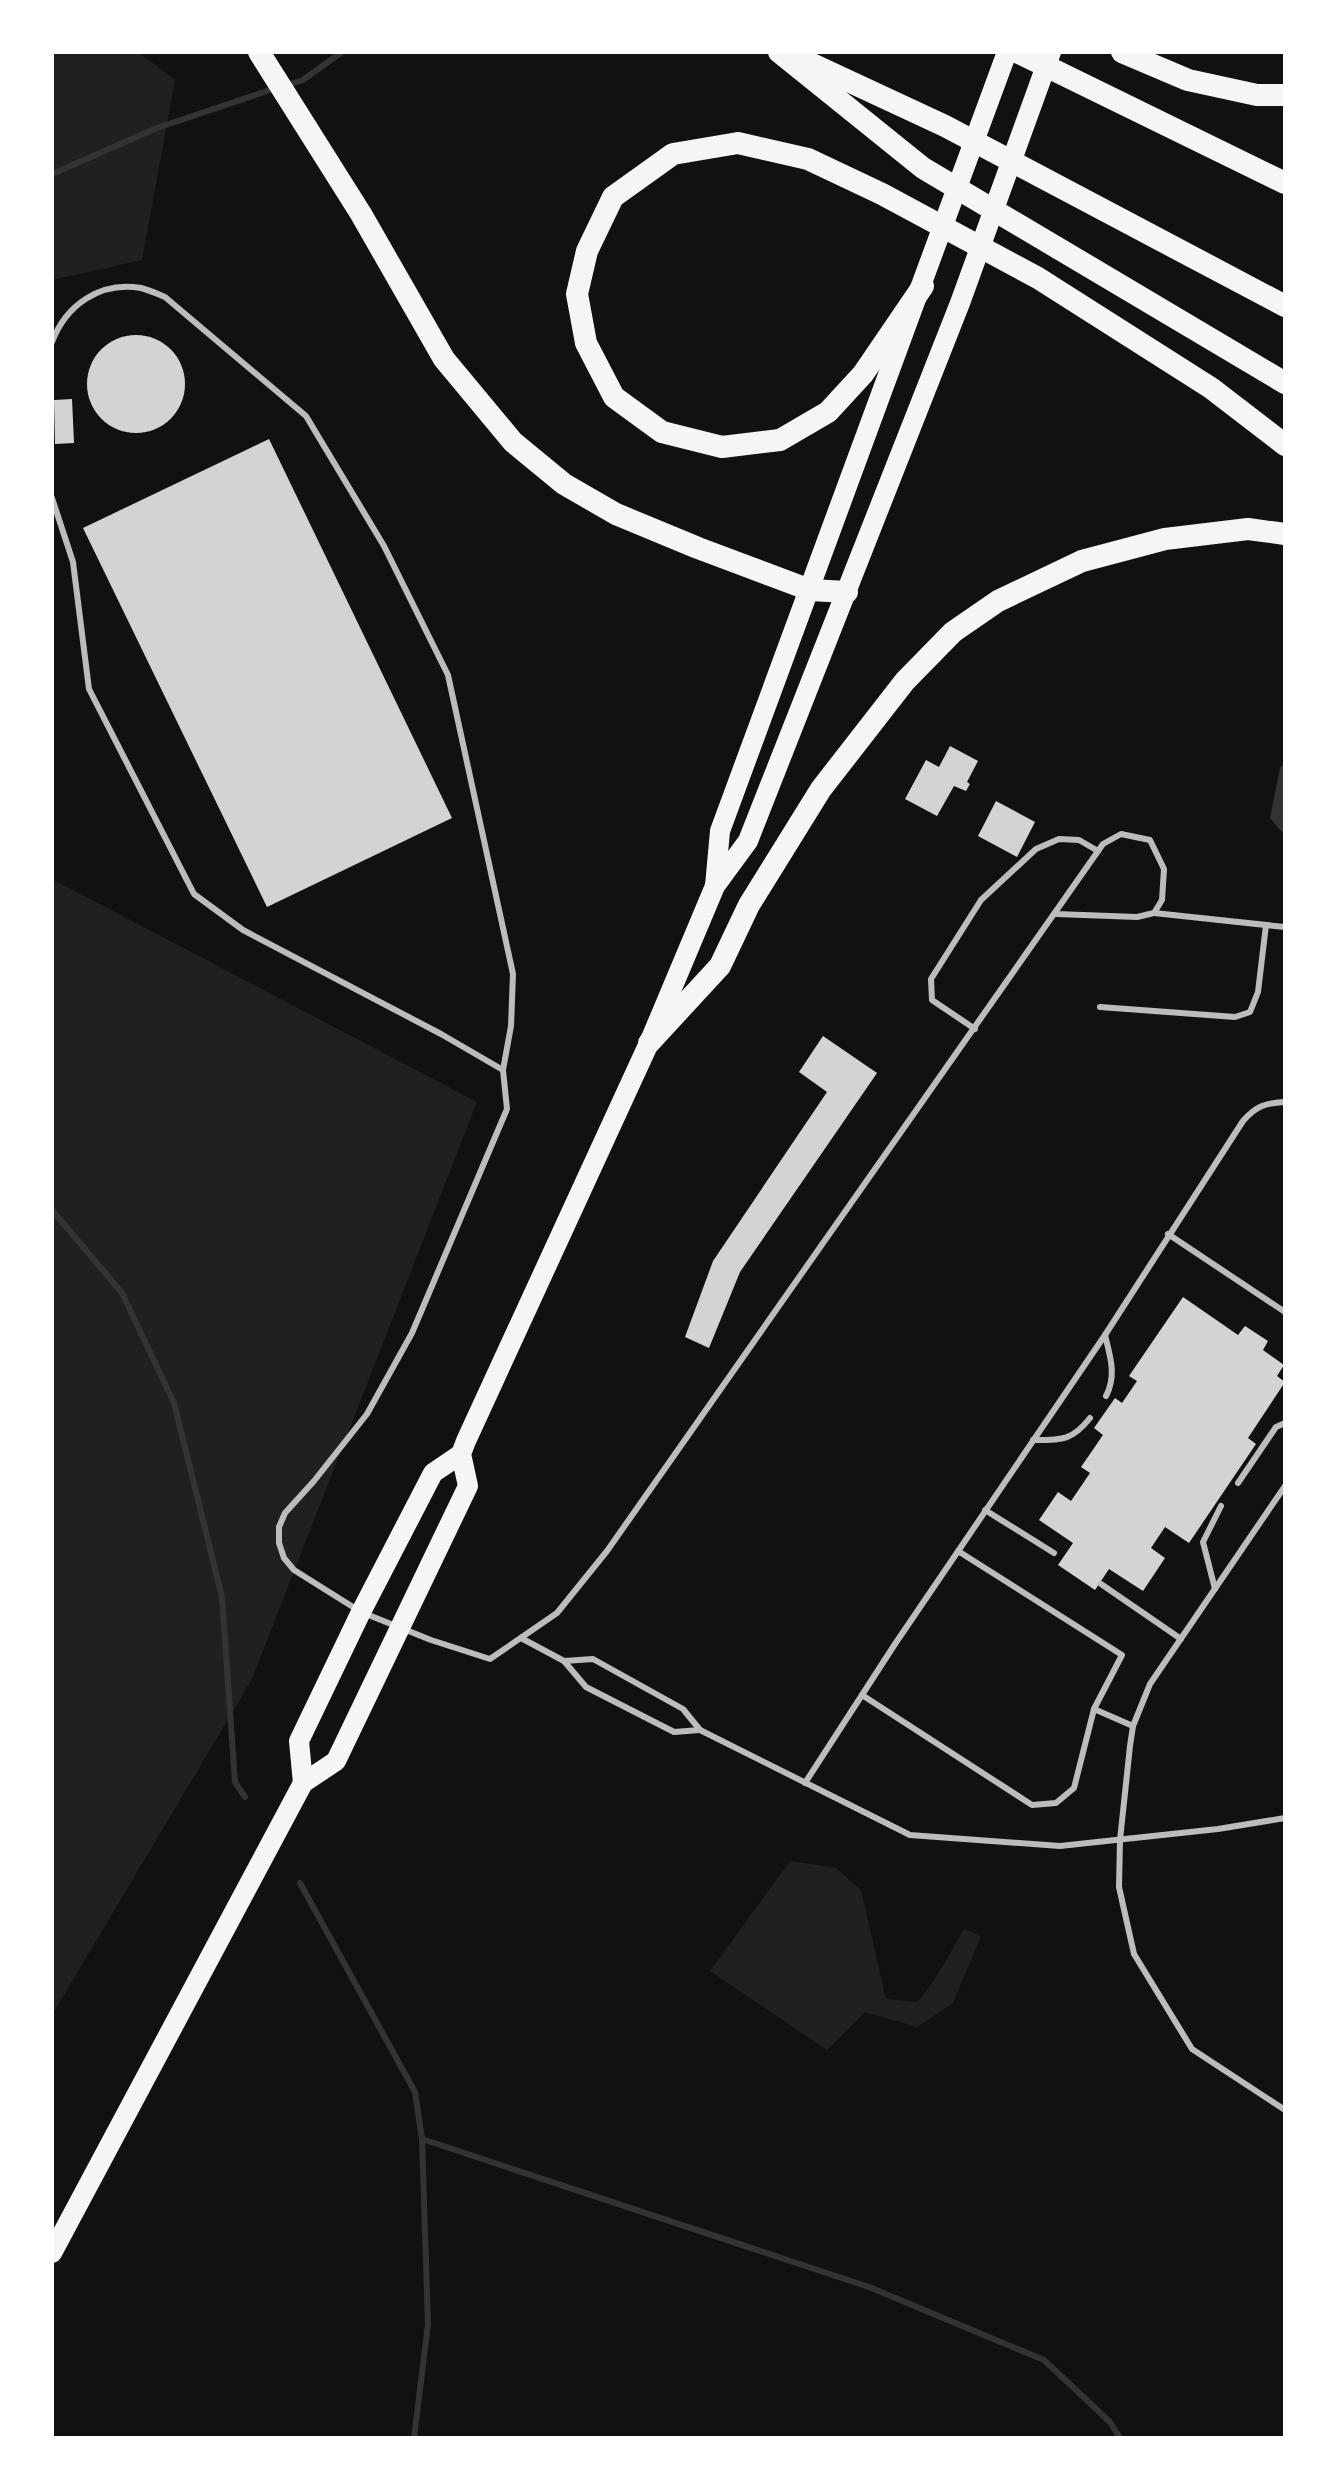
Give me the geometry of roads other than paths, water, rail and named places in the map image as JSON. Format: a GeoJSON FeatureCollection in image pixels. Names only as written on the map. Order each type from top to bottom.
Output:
{"type":"FeatureCollection","features":[{"type":"Feature","properties":{"kind":"highway"},"geometry":{"type":"LineString","coordinates":[[259,52],[361,214],[444,359],[513,442],[564,484],[616,514],[810,590],[847,592]]}},
{"type":"Feature","properties":{"kind":"highway"},"geometry":{"type":"LineString","coordinates":[[779,52],[923,168],[1285,383]]}},
{"type":"Feature","properties":{"kind":"highway"},"geometry":{"type":"LineString","coordinates":[[787,52],[945,126],[1285,306]]}},
{"type":"Feature","properties":{"kind":"highway"},"geometry":{"type":"LineString","coordinates":[[1017,52],[1285,183]]}},
{"type":"Feature","properties":{"kind":"highway"},"geometry":{"type":"LineString","coordinates":[[1122,52],[1188,80],[1257,95],[1285,95]]}},
{"type":"Feature","properties":{"kind":"highway"},"geometry":{"type":"LineString","coordinates":[[923,286],[863,374],[828,412],[780,440],[722,447],[662,432],[614,397],[586,343],[577,294],[587,251],[613,197],[673,154],[738,143],[808,159],[882,194],[1038,278],[1211,388],[1285,445]]}},
{"type":"Feature","properties":{"kind":"highway"},"geometry":{"type":"LineString","coordinates":[[649,1043],[720,966],[749,905],[821,789],[905,681],[953,632],[998,601],[1082,561],[1165,539],[1248,529],[1285,534]]}},
{"type":"Feature","properties":{"kind":"main road"},"geometry":{"type":"LineString","coordinates":[[715,886],[720,831],[1007,52]]}},
{"type":"Feature","properties":{"kind":"main road"},"geometry":{"type":"LineString","coordinates":[[303,1783],[299,1741],[433,1473],[461,1454],[649,1043],[715,886],[748,841],[960,303],[1051,52]]}},
{"type":"Feature","properties":{"kind":"main road"},"geometry":{"type":"LineString","coordinates":[[52,2253],[303,1783],[336,1761],[468,1486],[461,1454]]}},
{"type":"Feature","properties":{"kind":"lane"},"geometry":{"type":"LineString","coordinates":[[52,342],[58,326],[74,306],[94,293],[118,287],[143,288],[165,297],[306,416],[384,546],[448,675],[513,974],[511,1026],[503,1070],[507,1109],[412,1333],[367,1414],[285,1513],[279,1527],[279,1543],[284,1558],[294,1570],[361,1612],[490,1659],[557,1613],[607,1551],[1103,844],[1121,834],[1150,840],[1164,869],[1162,900],[1154,913]]}},
{"type":"Feature","properties":{"kind":"lane"},"geometry":{"type":"LineString","coordinates":[[52,498],[73,562],[89,689],[194,894],[243,930],[503,1070]]}},
{"type":"Feature","properties":{"kind":"lane"},"geometry":{"type":"LineString","coordinates":[[975,1029],[932,1000],[931,979],[981,900],[1036,849],[1059,839],[1079,840],[1098,851]]}},
{"type":"Feature","properties":{"kind":"lane"},"geometry":{"type":"LineString","coordinates":[[1056,914],[1137,917],[1154,913],[1285,927]]}},
{"type":"Feature","properties":{"kind":"lane"},"geometry":{"type":"LineString","coordinates":[[1100,1007],[1235,1017],[1250,1012],[1258,992],[1266,925]]}},
{"type":"Feature","properties":{"kind":"lane"},"geometry":{"type":"LineString","coordinates":[[805,1783],[1105,1335],[1243,1121],[1253,1109],[1266,1103],[1285,1102]]}},
{"type":"Feature","properties":{"kind":"lane"},"geometry":{"type":"LineString","coordinates":[[1168,1234],[1285,1312]]}},
{"type":"Feature","properties":{"kind":"lane"},"geometry":{"type":"LineString","coordinates":[[1105,1335],[1113,1366],[1111,1386],[1106,1396]]}},
{"type":"Feature","properties":{"kind":"lane"},"geometry":{"type":"LineString","coordinates":[[1033,1440],[1070,1438],[1090,1418]]}},
{"type":"Feature","properties":{"kind":"lane"},"geometry":{"type":"LineString","coordinates":[[1238,1483],[1276,1427],[1285,1423]]}},
{"type":"Feature","properties":{"kind":"lane"},"geometry":{"type":"LineString","coordinates":[[1285,1486],[1150,1684],[1133,1726],[1120,1840],[1119,1887],[1134,1954],[1192,2049],[1285,2110]]}},
{"type":"Feature","properties":{"kind":"lane"},"geometry":{"type":"LineString","coordinates":[[1215,1589],[1203,1542],[1221,1506]]}},
{"type":"Feature","properties":{"kind":"lane"},"geometry":{"type":"LineString","coordinates":[[985,1510],[1054,1553]]}},
{"type":"Feature","properties":{"kind":"lane"},"geometry":{"type":"LineString","coordinates":[[862,1695],[1032,1805],[1056,1803],[1074,1788],[1094,1709],[1122,1655],[958,1551]]}},
{"type":"Feature","properties":{"kind":"lane"},"geometry":{"type":"LineString","coordinates":[[1101,1584],[1181,1639]]}},
{"type":"Feature","properties":{"kind":"lane"},"geometry":{"type":"LineString","coordinates":[[521,1638],[564,1661],[586,1687],[674,1732],[700,1730]]}},
{"type":"Feature","properties":{"kind":"lane"},"geometry":{"type":"LineString","coordinates":[[564,1661],[593,1659],[683,1709],[700,1730],[910,1835],[1060,1846],[1218,1829],[1285,1818]]}},
{"type":"Feature","properties":{"kind":"lane"},"geometry":{"type":"LineString","coordinates":[[1094,1709],[1133,1726]]}},
{"type":"Feature","properties":{"kind":"waterway"},"geometry":{"type":"LineString","coordinates":[[287,85],[303,80],[342,52]]}},
{"type":"Feature","properties":{"kind":"waterway"},"geometry":{"type":"LineString","coordinates":[[52,174],[157,128],[276,88]]}},
{"type":"Feature","properties":{"kind":"waterway"},"geometry":{"type":"LineString","coordinates":[[52,1210],[122,1293],[174,1403],[222,1597],[235,1782],[245,1797]]}},
{"type":"Feature","properties":{"kind":"waterway"},"geometry":{"type":"LineString","coordinates":[[300,1883],[415,2092],[422,2139],[428,2324],[414,2438]]}},
{"type":"Feature","properties":{"kind":"waterway"},"geometry":{"type":"LineString","coordinates":[[422,2139],[869,2287],[1044,2360],[1110,2422],[1120,2438]]}}]}
